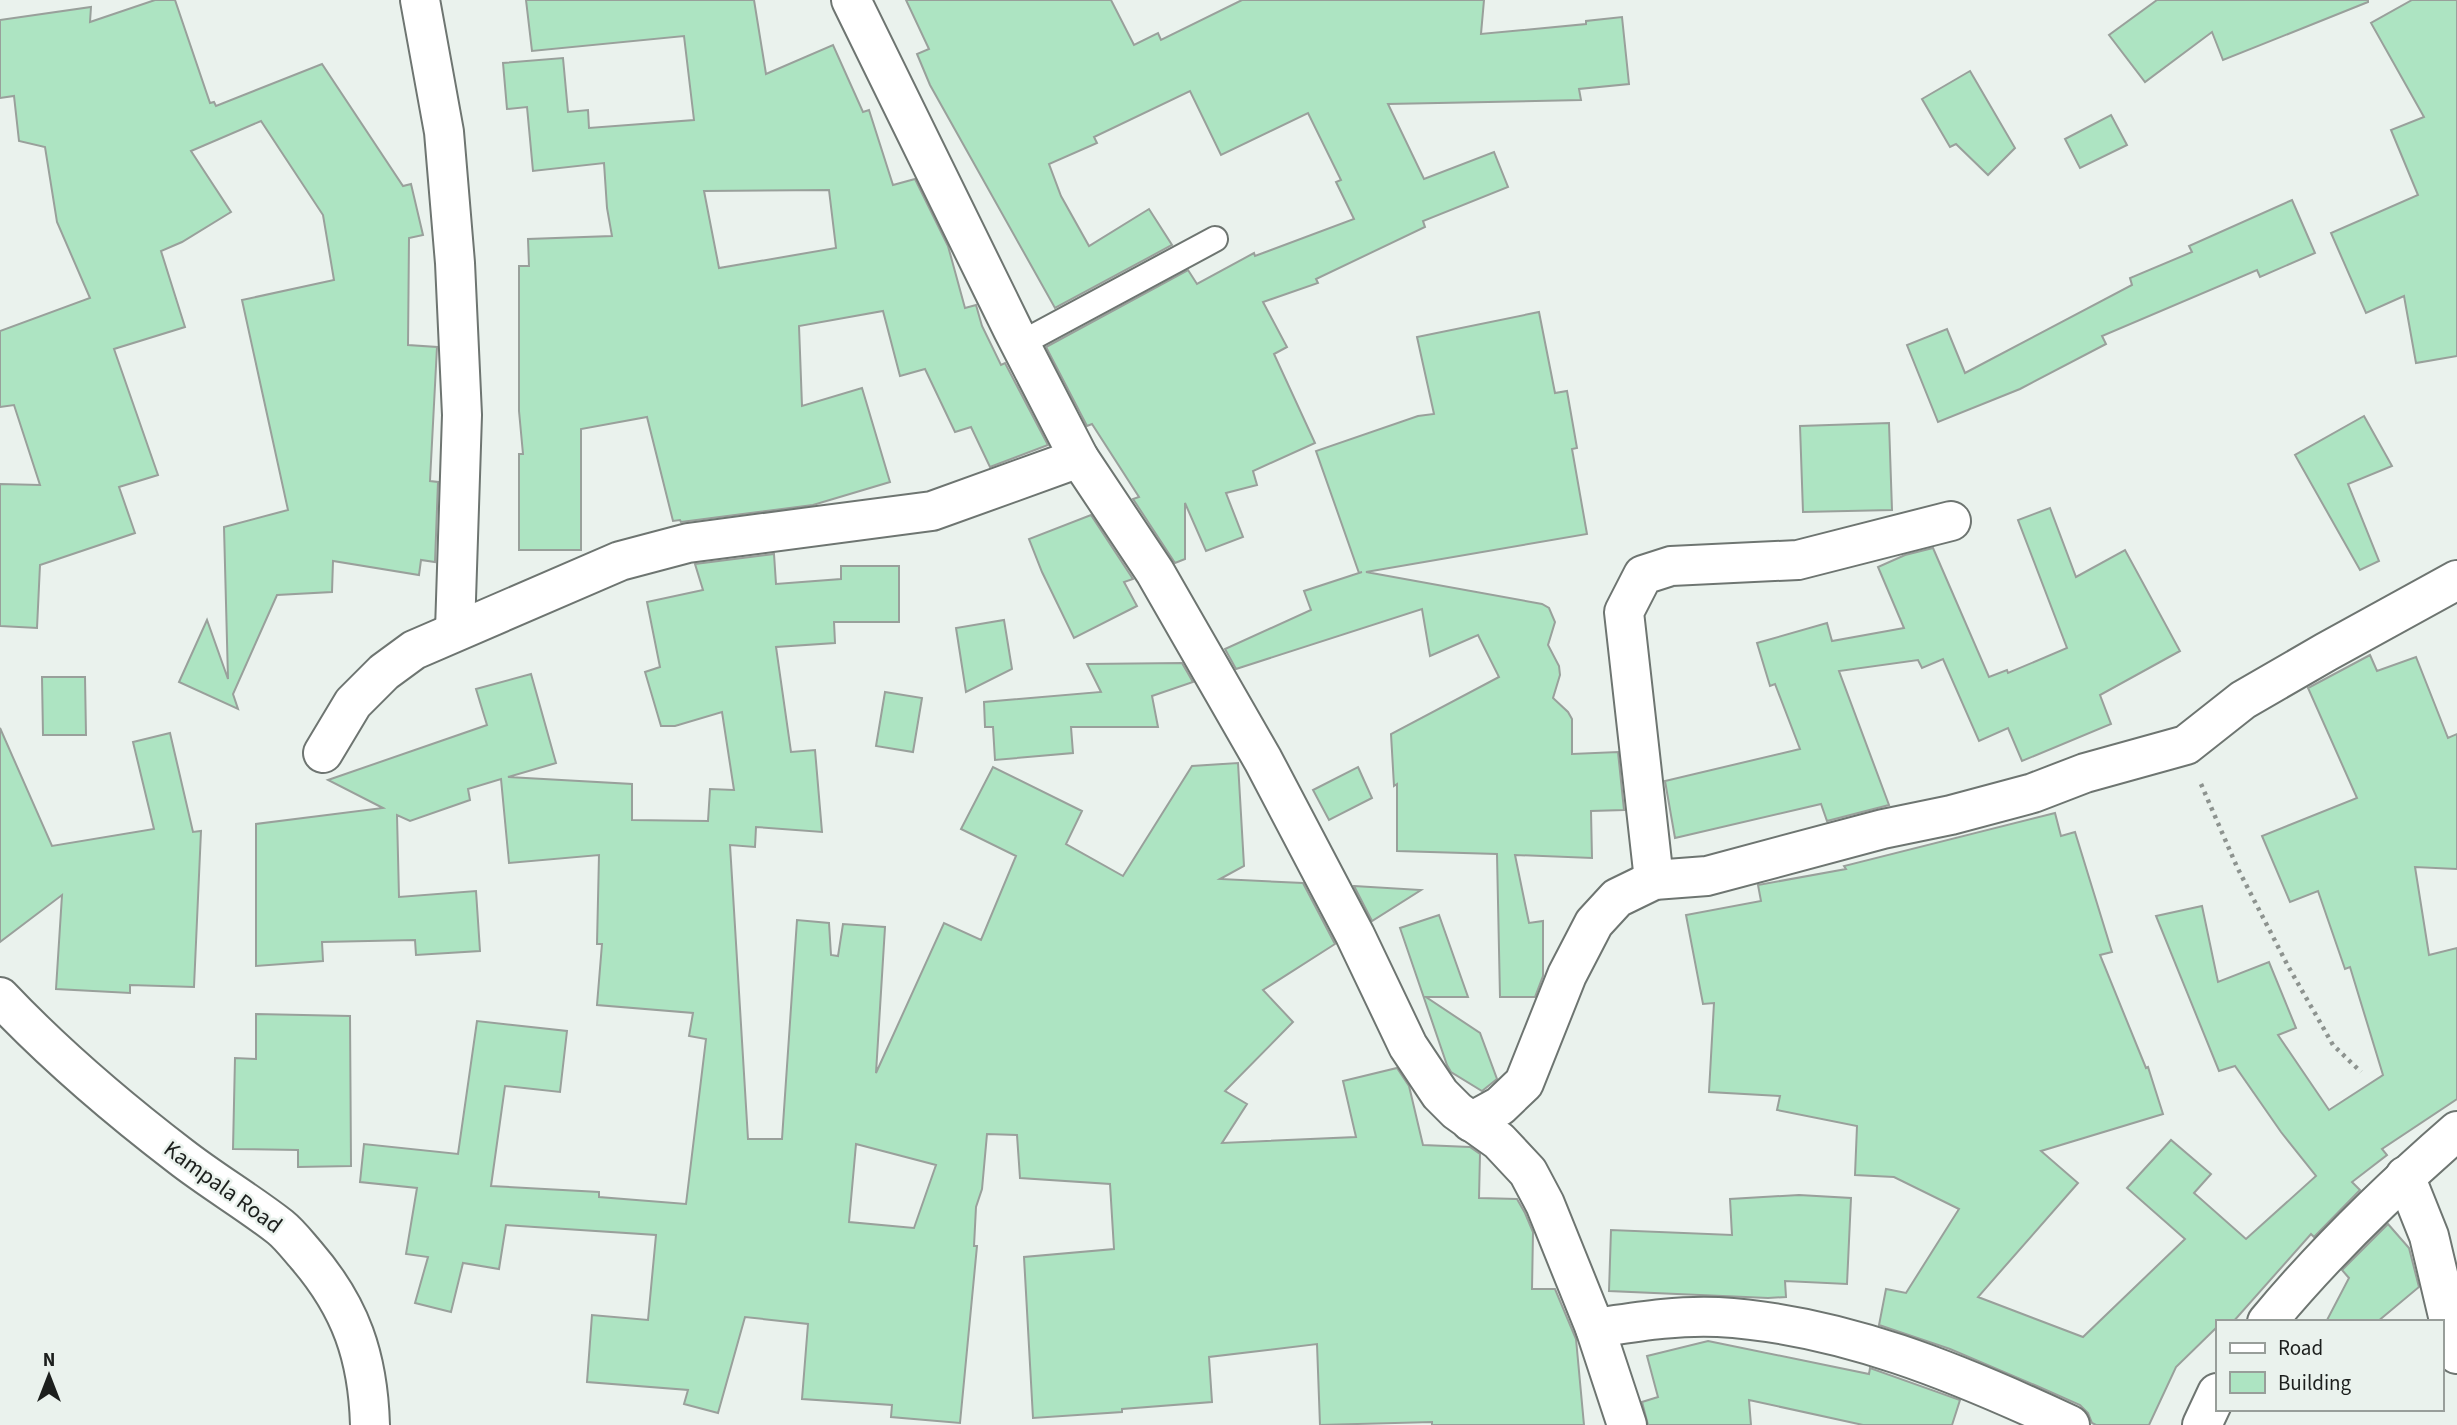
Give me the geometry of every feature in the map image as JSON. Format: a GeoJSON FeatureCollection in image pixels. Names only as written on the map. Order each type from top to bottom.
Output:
{"type":"FeatureCollection","features":[{"type":"Feature","properties":{"kind":"street"},"geometry":{"type":"LineString","coordinates":[[419,0],[444,132],[455,263],[462,415],[455,630]]}},
{"type":"Feature","properties":{"kind":"street"},"geometry":{"type":"LineString","coordinates":[[851,0],[1079,458],[1155,572],[1263,760],[1418,1062],[1440,1094],[1471,1122],[1499,1141],[1528,1172],[1545,1204],[1595,1328],[1626,1425]]}},
{"type":"Feature","properties":{"kind":"street"},"geometry":{"type":"LineString","coordinates":[[323,753],[353,702],[384,672],[414,650],[455,630],[631,558],[688,543],[932,511],[1079,458]]}},
{"type":"Feature","properties":{"kind":"street"},"geometry":{"type":"LineString","coordinates":[[1654,880],[1624,612],[1643,575],[1671,566],[1798,561],[1951,521]]}},
{"type":"Feature","properties":{"kind":"street"},"geometry":{"type":"LineString","coordinates":[[1471,1122],[1500,1106],[1524,1083],[1567,975],[1594,923],[1617,898],[1654,880],[1707,876],[1883,828],[1951,815],[2033,793],[2085,773],[2186,745],[2243,700],[2457,580]]}},
{"type":"Feature","properties":{"kind":"street","name":"Kampala Road"},"geometry":{"type":"LineString","coordinates":[[0,997],[44,1043],[110,1101],[183,1158],[283,1229],[319,1270],[340,1302],[359,1343],[369,1392],[370,1425]]}},
{"type":"Feature","properties":{"kind":"street"},"geometry":{"type":"LineString","coordinates":[[2269,1320],[2297,1287],[2405,1176],[2457,1131]]}},
{"type":"Feature","properties":{"kind":"street"},"geometry":{"type":"LineString","coordinates":[[2405,1176],[2429,1236],[2457,1354]]}},
{"type":"Feature","properties":{"kind":"street"},"geometry":{"type":"LineString","coordinates":[[1595,1328],[1679,1317],[1756,1321],[1834,1336],[1914,1360],[2000,1392],[2070,1425]]}},
{"type":"Feature","properties":{"kind":"street"},"geometry":{"type":"LineString","coordinates":[[2203,1425],[2216,1395]]}},
{"type":"Feature","properties":{"kind":"lane"},"geometry":{"type":"LineString","coordinates":[[1020,344],[1214,240]]}},
{"type":"Feature","properties":{"kind":"path"},"geometry":{"type":"LineString","coordinates":[[2186,745],[2237,867],[2288,966],[2333,1045],[2361,1072]]}},
{"type":"Feature","properties":{"kind":"building"},"geometry":{"type":"Polygon","coordinates":[[[155,0],[175,0],[210,103],[214,102],[216,106],[322,64],[403,186],[411,184],[423,235],[409,238],[408,345],[437,347],[430,481],[438,482],[435,562],[421,560],[419,575],[333,561],[332,592],[277,595],[233,694],[238,709],[179,682],[207,620],[228,679],[224,527],[288,510],[242,300],[334,280],[323,215],[261,121],[191,151],[231,212],[182,242],[161,251],[185,327],[114,349],[158,475],[119,487],[135,533],[40,565],[37,628],[0,626],[0,484],[40,485],[14,405],[0,407],[0,331],[90,298],[57,222],[45,147],[19,141],[14,96],[0,98],[0,20],[91,7],[90,22],[155,0]]]}},
{"type":"Feature","properties":{"kind":"building"},"geometry":{"type":"Polygon","coordinates":[[[526,0],[754,0],[766,74],[833,45],[863,112],[869,110],[893,185],[915,179],[948,246],[965,308],[976,305],[982,326],[1001,365],[1005,363],[1048,445],[990,467],[971,427],[955,432],[925,369],[900,376],[883,311],[799,326],[802,406],[862,388],[890,482],[813,505],[673,521],[647,417],[581,429],[581,550],[519,550],[519,454],[523,454],[519,411],[519,266],[529,266],[528,239],[612,236],[604,163],[533,171],[527,107],[507,109],[503,63],[563,58],[568,112],[588,110],[589,128],[694,120],[684,36],[532,51],[526,0]],[[829,190],[704,191],[719,268],[836,248],[829,190]]]}},
{"type":"Feature","properties":{"kind":"building"},"geometry":{"type":"Polygon","coordinates":[[[906,0],[1111,0],[1134,45],[1158,33],[1161,40],[1242,0],[1484,0],[1481,34],[1586,24],[1586,21],[1622,17],[1629,84],[1579,89],[1581,100],[1388,104],[1424,179],[1494,152],[1508,187],[1423,221],[1425,227],[1316,279],[1318,283],[1263,302],[1287,347],[1274,354],[1315,443],[1253,471],[1257,485],[1226,493],[1243,537],[1206,551],[1185,503],[1185,559],[1175,563],[1133,499],[1139,497],[1092,424],[1087,426],[1046,347],[1188,270],[1197,284],[1254,253],[1255,256],[1354,219],[1336,182],[1341,180],[1308,113],[1221,155],[1190,91],[1094,137],[1097,143],[1049,164],[1061,196],[1089,246],[1149,209],[1172,245],[1055,308],[930,85],[917,54],[929,49],[906,0]]]}},
{"type":"Feature","properties":{"kind":"building"},"geometry":{"type":"Polygon","coordinates":[[[2157,0],[2368,2],[2223,60],[2212,32],[2145,82],[2109,35],[2157,0]]]}},
{"type":"Feature","properties":{"kind":"building"},"geometry":{"type":"Polygon","coordinates":[[[2412,0],[2457,0],[2457,356],[2416,363],[2404,296],[2366,313],[2331,233],[2418,195],[2391,130],[2424,117],[2371,23],[2412,0]]]}},
{"type":"Feature","properties":{"kind":"building"},"geometry":{"type":"Polygon","coordinates":[[[1970,71],[2015,148],[1988,175],[1956,144],[1950,147],[1922,99],[1970,71]]]}},
{"type":"Feature","properties":{"kind":"building"},"geometry":{"type":"Polygon","coordinates":[[[2111,115],[2127,145],[2080,168],[2065,139],[2111,115]]]}},
{"type":"Feature","properties":{"kind":"building"},"geometry":{"type":"Polygon","coordinates":[[[2292,200],[2315,253],[2260,277],[2257,270],[2102,336],[2106,344],[2020,389],[1938,422],[1907,345],[1947,329],[1965,373],[2132,285],[2130,278],[2192,252],[2189,246],[2292,200]]]}},
{"type":"Feature","properties":{"kind":"building"},"geometry":{"type":"Polygon","coordinates":[[[1539,312],[1555,393],[1567,391],[1577,448],[1572,449],[1587,534],[1366,572],[1542,604],[1549,608],[1555,622],[1548,645],[1559,666],[1560,675],[1553,698],[1572,719],[1572,754],[1618,752],[1624,810],[1591,811],[1592,858],[1515,855],[1529,923],[1543,921],[1543,976],[1535,997],[1500,997],[1497,854],[1397,851],[1397,784],[1394,786],[1391,734],[1499,677],[1478,635],[1430,656],[1422,609],[1236,669],[1225,649],[1311,610],[1304,591],[1359,573],[1316,451],[1418,416],[1434,414],[1417,337],[1539,312]]]}},
{"type":"Feature","properties":{"kind":"building"},"geometry":{"type":"Polygon","coordinates":[[[2364,416],[2392,466],[2348,484],[2379,561],[2360,570],[2295,455],[2364,416]]]}},
{"type":"Feature","properties":{"kind":"building"},"geometry":{"type":"Polygon","coordinates":[[[1889,423],[1892,510],[1803,512],[1800,426],[1889,423]]]}},
{"type":"Feature","properties":{"kind":"building"},"geometry":{"type":"Polygon","coordinates":[[[2050,508],[2076,577],[2125,550],[2180,651],[2100,695],[2111,724],[2022,761],[2008,728],[1979,741],[1943,659],[1922,668],[1918,660],[1839,671],[1889,805],[1827,821],[1821,804],[1675,838],[1665,781],[1800,749],[1775,684],[1770,686],[1757,643],[1827,623],[1832,641],[1904,628],[1878,567],[1905,555],[1933,548],[1989,677],[2007,670],[2008,673],[2067,648],[2018,520],[2050,508]]]}},
{"type":"Feature","properties":{"kind":"building"},"geometry":{"type":"Polygon","coordinates":[[[1091,515],[1133,579],[1124,582],[1137,606],[1074,638],[1029,539],[1091,515]]]}},
{"type":"Feature","properties":{"kind":"building"},"geometry":{"type":"Polygon","coordinates":[[[774,554],[776,584],[841,579],[841,566],[899,566],[899,622],[834,622],[835,643],[776,647],[791,752],[815,750],[822,832],[756,827],[755,847],[730,845],[748,1139],[782,1139],[797,920],[829,923],[831,955],[838,956],[843,924],[885,927],[876,1073],[944,923],[981,940],[1016,856],[961,829],[993,767],[1082,811],[1066,844],[1123,876],[1192,766],[1238,763],[1244,866],[1220,879],[1303,883],[1335,944],[1263,990],[1293,1022],[1225,1091],[1247,1104],[1222,1143],[1356,1137],[1343,1081],[1397,1068],[1409,1086],[1423,1145],[1470,1147],[1480,1154],[1479,1198],[1517,1199],[1525,1213],[1533,1232],[1532,1289],[1555,1289],[1576,1339],[1584,1425],[1432,1425],[1432,1422],[1320,1425],[1317,1344],[1209,1357],[1212,1402],[1033,1418],[1024,1257],[1114,1249],[1110,1184],[1020,1178],[1017,1135],[987,1134],[982,1189],[976,1207],[974,1246],[977,1246],[960,1423],[891,1417],[892,1405],[802,1399],[808,1324],[745,1317],[718,1413],[684,1404],[688,1390],[587,1382],[592,1315],[648,1320],[656,1235],[506,1225],[499,1269],[463,1263],[451,1312],[415,1303],[428,1257],[406,1254],[417,1188],[360,1182],[364,1144],[458,1154],[477,1021],[567,1031],[560,1092],[505,1086],[491,1186],[599,1192],[599,1197],[686,1204],[706,1039],[689,1036],[693,1013],[597,1005],[602,944],[597,944],[599,855],[509,863],[501,779],[468,789],[470,800],[410,821],[397,815],[399,897],[476,891],[480,951],[416,955],[415,940],[322,942],[323,961],[256,966],[256,824],[383,808],[328,780],[487,725],[476,689],[531,674],[556,763],[508,777],[632,784],[632,820],[708,821],[710,789],[734,790],[722,712],[675,726],[661,726],[645,672],[660,667],[647,602],[703,590],[695,564],[774,554]],[[856,1144],[849,1222],[914,1228],[936,1165],[856,1144]]]}},
{"type":"Feature","properties":{"kind":"building"},"geometry":{"type":"Polygon","coordinates":[[[1004,620],[1012,669],[966,692],[956,628],[1004,620]]]}},
{"type":"Feature","properties":{"kind":"building"},"geometry":{"type":"Polygon","coordinates":[[[2370,655],[2377,671],[2416,657],[2448,738],[2457,734],[2457,869],[2415,867],[2429,955],[2457,948],[2457,1099],[2382,1149],[2387,1155],[2352,1182],[2360,1190],[2314,1237],[2311,1234],[2235,1320],[2216,1320],[2216,1328],[2176,1367],[2149,1425],[2096,1425],[2080,1405],[1950,1349],[1879,1325],[1886,1289],[1906,1293],[1959,1209],[1894,1177],[1855,1175],[1857,1126],[1777,1110],[1780,1096],[1709,1092],[1714,1003],[1703,1004],[1686,915],[1761,901],[1758,885],[1846,869],[1844,866],[2055,813],[2061,836],[2075,832],[2112,952],[2100,955],[2146,1068],[2148,1067],[2163,1114],[2041,1151],[2078,1183],[1978,1297],[2083,1337],[2185,1239],[2127,1188],[2171,1140],[2211,1174],[2194,1193],[2246,1239],[2316,1176],[2235,1066],[2219,1071],[2156,916],[2202,906],[2218,982],[2269,962],[2296,1028],[2278,1035],[2329,1110],[2383,1075],[2350,967],[2345,969],[2318,891],[2290,902],[2262,836],[2357,798],[2308,688],[2370,655]]]}},
{"type":"Feature","properties":{"kind":"building"},"geometry":{"type":"Polygon","coordinates":[[[1182,663],[1193,682],[1152,696],[1158,727],[1071,727],[1073,753],[995,760],[993,727],[985,727],[984,702],[1101,692],[1087,664],[1182,663]]]}},
{"type":"Feature","properties":{"kind":"building"},"geometry":{"type":"Polygon","coordinates":[[[42,677],[85,677],[86,735],[43,735],[42,677]]]}},
{"type":"Feature","properties":{"kind":"building"},"geometry":{"type":"Polygon","coordinates":[[[885,692],[922,698],[913,752],[876,746],[885,692]]]}},
{"type":"Feature","properties":{"kind":"building"},"geometry":{"type":"Polygon","coordinates":[[[0,728],[52,846],[154,829],[133,742],[170,733],[193,832],[201,831],[194,987],[130,985],[130,993],[56,989],[62,895],[0,942],[0,728]]]}},
{"type":"Feature","properties":{"kind":"building"},"geometry":{"type":"Polygon","coordinates":[[[1358,767],[1372,798],[1329,820],[1313,790],[1358,767]]]}},
{"type":"Feature","properties":{"kind":"building"},"geometry":{"type":"Polygon","coordinates":[[[1354,886],[1421,890],[1372,921],[1354,886]]]}},
{"type":"Feature","properties":{"kind":"building"},"geometry":{"type":"Polygon","coordinates":[[[1439,915],[1468,997],[1426,997],[1480,1033],[1497,1079],[1482,1091],[1451,1072],[1447,1065],[1400,928],[1439,915]]]}},
{"type":"Feature","properties":{"kind":"building"},"geometry":{"type":"Polygon","coordinates":[[[256,1014],[350,1016],[351,1166],[298,1167],[298,1150],[233,1149],[235,1058],[256,1059],[256,1014]]]}},
{"type":"Feature","properties":{"kind":"building"},"geometry":{"type":"Polygon","coordinates":[[[1799,1195],[1851,1198],[1847,1284],[1785,1281],[1786,1297],[1768,1298],[1609,1291],[1611,1230],[1732,1235],[1730,1199],[1799,1195]]]}},
{"type":"Feature","properties":{"kind":"building"},"geometry":{"type":"Polygon","coordinates":[[[2388,1224],[2409,1248],[2419,1287],[2379,1320],[2327,1320],[2349,1278],[2342,1270],[2388,1224]]]}},
{"type":"Feature","properties":{"kind":"building"},"geometry":{"type":"Polygon","coordinates":[[[1708,1341],[1869,1374],[1870,1368],[1960,1400],[1952,1425],[1863,1425],[1749,1400],[1751,1425],[1648,1425],[1642,1402],[1658,1397],[1647,1356],[1708,1341]]]}}]}
